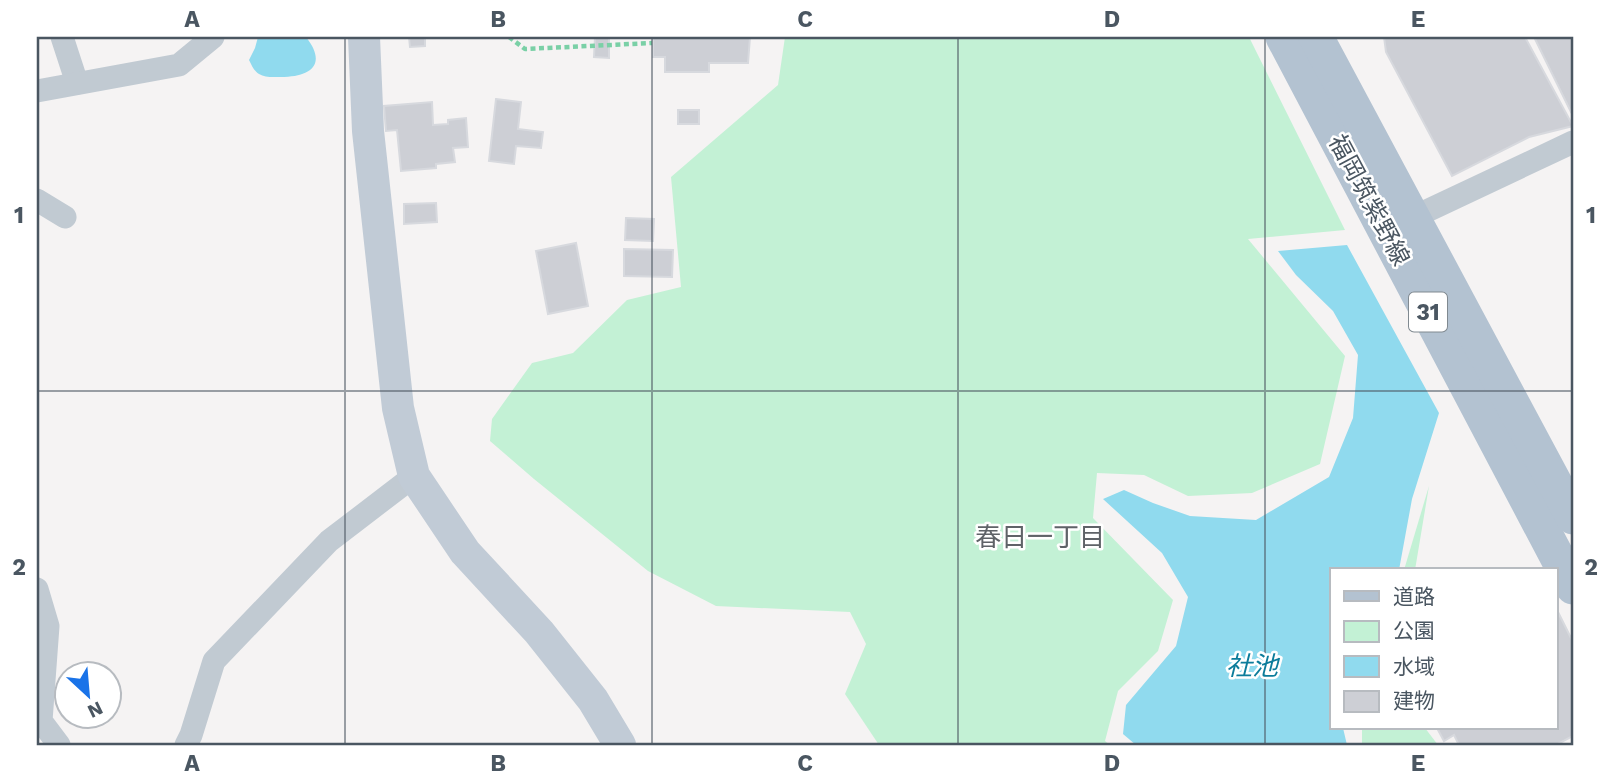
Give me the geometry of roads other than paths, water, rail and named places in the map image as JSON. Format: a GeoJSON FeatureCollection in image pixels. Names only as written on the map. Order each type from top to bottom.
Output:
{"type":"FeatureCollection","features":[{"type":"Feature","properties":{"kind":"main road","name":"福岡筑紫野線"},"geometry":{"type":"LineString","coordinates":[[1283,37],[1573,587]]}},
{"type":"Feature","properties":{"kind":"main road","name":"福岡筑紫野線"},"geometry":{"type":"LineString","coordinates":[[1316,37],[1573,517]]}},
{"type":"Feature","properties":{"kind":"street"},"geometry":{"type":"LineString","coordinates":[[62,37],[77,82]]}},
{"type":"Feature","properties":{"kind":"street"},"geometry":{"type":"LineString","coordinates":[[37,91],[179,65],[213,37]]}},
{"type":"Feature","properties":{"kind":"street"},"geometry":{"type":"LineString","coordinates":[[364,37],[368,131],[396,394],[414,476],[466,552],[539,632],[593,700],[620,745]]}},
{"type":"Feature","properties":{"kind":"street"},"geometry":{"type":"LineString","coordinates":[[1414,217],[1573,142]]}},
{"type":"Feature","properties":{"kind":"street"},"geometry":{"type":"LineString","coordinates":[[37,200],[65,217]]}},
{"type":"Feature","properties":{"kind":"street"},"geometry":{"type":"LineString","coordinates":[[186,745],[214,661],[329,541],[414,476]]}},
{"type":"Feature","properties":{"kind":"street"},"geometry":{"type":"LineString","coordinates":[[37,589],[48,626],[41,721],[59,745]]}},
{"type":"Feature","properties":{"kind":"water"},"geometry":{"type":"Polygon","coordinates":[[[258,37],[306,37],[315,55],[313,68],[300,75],[291,76],[267,77],[257,73],[249,60],[258,37]]]}},
{"type":"Feature","properties":{"kind":"water","name":"社池"},"geometry":{"type":"Polygon","coordinates":[[[1347,245],[1439,413],[1412,499],[1399,568],[1330,568],[1330,730],[1343,730],[1347,745],[1136,745],[1123,734],[1126,705],[1176,646],[1188,597],[1162,553],[1103,499],[1124,490],[1190,516],[1256,520],[1329,477],[1353,418],[1358,355],[1333,311],[1296,275],[1278,251],[1347,245]]]}},
{"type":"Feature","properties":{"kind":"district","name":"春日一丁目"},"geometry":{"type":"Point","coordinates":[1040,537]}}]}
